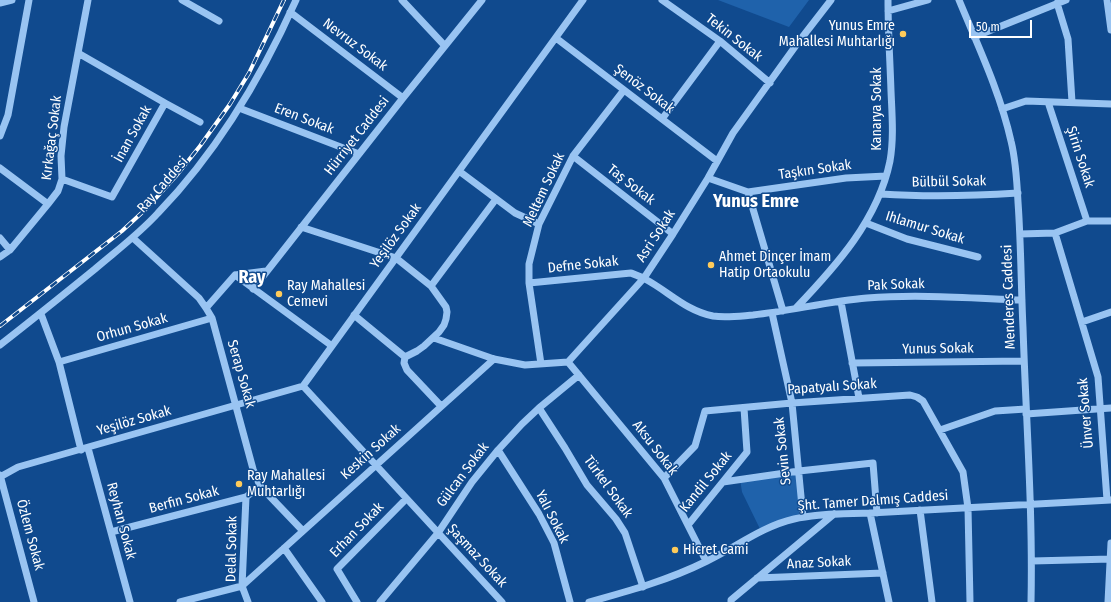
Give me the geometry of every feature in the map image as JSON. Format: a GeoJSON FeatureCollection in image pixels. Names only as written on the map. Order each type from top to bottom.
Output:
{"type":"FeatureCollection","features":[{"type":"Feature","properties":{"kind":"street"},"geometry":{"type":"LineString","coordinates":[[0,3],[12,0]]}},
{"type":"Feature","properties":{"kind":"street"},"geometry":{"type":"LineString","coordinates":[[0,136],[8,115],[29,0]]}},
{"type":"Feature","properties":{"kind":"street","name":"Kırkağaç Sokak"},"geometry":{"type":"LineString","coordinates":[[0,257],[10,250],[48,204],[58,190],[62,179],[61,156],[64,127],[88,0]]}},
{"type":"Feature","properties":{"kind":"street"},"geometry":{"type":"LineString","coordinates":[[182,0],[219,22]]}},
{"type":"Feature","properties":{"kind":"street","name":"Ray Caddesi"},"geometry":{"type":"LineString","coordinates":[[0,345],[41,314],[133,238],[159,213],[186,182],[209,152],[239,108],[258,75],[296,0]]}},
{"type":"Feature","properties":{"kind":"street"},"geometry":{"type":"LineString","coordinates":[[402,0],[445,46]]}},
{"type":"Feature","properties":{"kind":"street","name":"Hürriyet Caddesi"},"geometry":{"type":"LineString","coordinates":[[253,288],[482,0]]}},
{"type":"Feature","properties":{"kind":"street","name":"Yeşilöz Sokak"},"geometry":{"type":"LineString","coordinates":[[0,477],[18,467],[303,386],[583,0]]}},
{"type":"Feature","properties":{"kind":"street","name":"Tekin Sokak"},"geometry":{"type":"LineString","coordinates":[[662,0],[720,41],[770,82]]}},
{"type":"Feature","properties":{"kind":"street","name":"Asri Sokak"},"geometry":{"type":"LineString","coordinates":[[568,362],[644,278],[708,178],[733,133],[831,0]]}},
{"type":"Feature","properties":{"kind":"street","name":"Kanarya Sokak"},"geometry":{"type":"LineString","coordinates":[[796,308],[826,277],[866,223],[880,194],[886,176],[890,161],[893,131],[888,0]]}},
{"type":"Feature","properties":{"kind":"street"},"geometry":{"type":"LineString","coordinates":[[888,11],[928,0]]}},
{"type":"Feature","properties":{"kind":"street","name":"Menderes Caddesi"},"geometry":{"type":"LineString","coordinates":[[959,0],[1002,109],[1015,160],[1020,234],[1026,412],[1031,504],[1031,602]]}},
{"type":"Feature","properties":{"kind":"street"},"geometry":{"type":"LineString","coordinates":[[974,37],[1066,0]]}},
{"type":"Feature","properties":{"kind":"street"},"geometry":{"type":"LineString","coordinates":[[1107,0],[1111,30]]}},
{"type":"Feature","properties":{"kind":"street"},"geometry":{"type":"LineString","coordinates":[[1057,3],[1068,39],[1072,102]]}},
{"type":"Feature","properties":{"kind":"street","name":"Nevruz Sokak"},"geometry":{"type":"LineString","coordinates":[[290,12],[403,98]]}},
{"type":"Feature","properties":{"kind":"street","name":"Şenöz Sokak"},"geometry":{"type":"LineString","coordinates":[[556,38],[717,161]]}},
{"type":"Feature","properties":{"kind":"street"},"geometry":{"type":"LineString","coordinates":[[662,118],[720,41]]}},
{"type":"Feature","properties":{"kind":"street","name":"İnan Sokak"},"geometry":{"type":"LineString","coordinates":[[62,179],[112,197],[165,103],[78,53]]}},
{"type":"Feature","properties":{"kind":"street","name":"Meltem Sokak"},"geometry":{"type":"LineString","coordinates":[[541,364],[528,273],[539,224],[573,156],[624,90]]}},
{"type":"Feature","properties":{"kind":"street"},"geometry":{"type":"LineString","coordinates":[[1002,109],[1026,101],[1111,104]]}},
{"type":"Feature","properties":{"kind":"street","name":"Şirin Sokak"},"geometry":{"type":"LineString","coordinates":[[1048,102],[1087,221]]}},
{"type":"Feature","properties":{"kind":"street"},"geometry":{"type":"LineString","coordinates":[[165,103],[200,122]]}},
{"type":"Feature","properties":{"kind":"street","name":"Eren Sokak"},"geometry":{"type":"LineString","coordinates":[[239,108],[359,154]]}},
{"type":"Feature","properties":{"kind":"street","name":"Taş Sokak"},"geometry":{"type":"LineString","coordinates":[[573,156],[673,234]]}},
{"type":"Feature","properties":{"kind":"street"},"geometry":{"type":"LineString","coordinates":[[0,168],[48,204]]}},
{"type":"Feature","properties":{"kind":"street"},"geometry":{"type":"LineString","coordinates":[[459,171],[515,213],[539,224]]}},
{"type":"Feature","properties":{"kind":"street","name":"Taşkın Sokak"},"geometry":{"type":"LineString","coordinates":[[708,178],[748,192],[846,178],[886,176]]}},
{"type":"Feature","properties":{"kind":"street"},"geometry":{"type":"LineString","coordinates":[[748,192],[783,311]]}},
{"type":"Feature","properties":{"kind":"street","name":"Bülbül Sokak"},"geometry":{"type":"LineString","coordinates":[[880,194],[944,197],[1018,193]]}},
{"type":"Feature","properties":{"kind":"street"},"geometry":{"type":"LineString","coordinates":[[431,286],[496,199]]}},
{"type":"Feature","properties":{"kind":"street"},"geometry":{"type":"LineString","coordinates":[[1020,234],[1055,232],[1087,221],[1111,221]]}},
{"type":"Feature","properties":{"kind":"street","name":"Ihlamur Sokak"},"geometry":{"type":"LineString","coordinates":[[866,223],[907,239],[978,257]]}},
{"type":"Feature","properties":{"kind":"street"},"geometry":{"type":"LineString","coordinates":[[301,228],[396,258],[431,286],[446,307],[447,312],[444,325],[434,338],[417,351],[404,357]]}},
{"type":"Feature","properties":{"kind":"street","name":"Ünver Sokak"},"geometry":{"type":"LineString","coordinates":[[1055,232],[1098,377],[1109,500]]}},
{"type":"Feature","properties":{"kind":"street"},"geometry":{"type":"LineString","coordinates":[[0,238],[10,250]]}},
{"type":"Feature","properties":{"kind":"street","name":"Serap Sokak"},"geometry":{"type":"LineString","coordinates":[[133,238],[199,298],[212,318],[253,469],[260,486],[303,531]]}},
{"type":"Feature","properties":{"kind":"street"},"geometry":{"type":"LineString","coordinates":[[206,308],[235,275],[266,271]]}},
{"type":"Feature","properties":{"kind":"street","name":"Defne Sokak"},"geometry":{"type":"LineString","coordinates":[[529,283],[631,273],[644,278],[682,304],[704,314],[723,317],[772,313]]}},
{"type":"Feature","properties":{"kind":"street"},"geometry":{"type":"LineString","coordinates":[[235,275],[332,346]]}},
{"type":"Feature","properties":{"kind":"street","name":"Pak Sokak"},"geometry":{"type":"LineString","coordinates":[[772,313],[866,298],[930,296],[1022,300]]}},
{"type":"Feature","properties":{"kind":"street"},"geometry":{"type":"LineString","coordinates":[[841,302],[859,398]]}},
{"type":"Feature","properties":{"kind":"street"},"geometry":{"type":"LineString","coordinates":[[1082,322],[1111,312]]}},
{"type":"Feature","properties":{"kind":"street","name":"Sevin Sokak"},"geometry":{"type":"LineString","coordinates":[[772,313],[792,403],[803,517]]}},
{"type":"Feature","properties":{"kind":"street","name":"Reyhan Sokak"},"geometry":{"type":"LineString","coordinates":[[41,314],[59,362],[84,449],[111,532],[130,602]]}},
{"type":"Feature","properties":{"kind":"street"},"geometry":{"type":"LineString","coordinates":[[354,315],[404,357],[404,364],[407,370],[441,406]]}},
{"type":"Feature","properties":{"kind":"street","name":"Orhun Sokak"},"geometry":{"type":"LineString","coordinates":[[59,362],[212,318]]}},
{"type":"Feature","properties":{"kind":"street"},"geometry":{"type":"LineString","coordinates":[[434,338],[494,359],[525,365],[568,362]]}},
{"type":"Feature","properties":{"kind":"street","name":"Keskin Sokak"},"geometry":{"type":"LineString","coordinates":[[181,602],[242,586],[494,359]]}},
{"type":"Feature","properties":{"kind":"street","name":"Yunus Sokak"},"geometry":{"type":"LineString","coordinates":[[852,363],[1024,361]]}},
{"type":"Feature","properties":{"kind":"street","name":"Aksu Sokak"},"geometry":{"type":"LineString","coordinates":[[568,362],[664,478],[706,561]]}},
{"type":"Feature","properties":{"kind":"street","name":"Gülcan Sokak"},"geometry":{"type":"LineString","coordinates":[[380,602],[438,533],[472,482],[498,450],[539,408],[579,375]]}},
{"type":"Feature","properties":{"kind":"street","name":"Şaşmaz Sokak"},"geometry":{"type":"LineString","coordinates":[[303,386],[502,602]]}},
{"type":"Feature","properties":{"kind":"street","name":"Papatyalı Sokak"},"geometry":{"type":"LineString","coordinates":[[664,478],[695,446],[705,411],[792,403],[914,395],[923,401],[963,472],[968,508],[970,602]]}},
{"type":"Feature","properties":{"kind":"street","name":"Türkel Sokak"},"geometry":{"type":"LineString","coordinates":[[539,408],[587,485],[616,519],[625,533],[642,587]]}},
{"type":"Feature","properties":{"kind":"street","name":"Kandil Sokak"},"geometry":{"type":"LineString","coordinates":[[688,525],[747,452],[744,408]]}},
{"type":"Feature","properties":{"kind":"street"},"geometry":{"type":"LineString","coordinates":[[940,430],[995,412],[1111,408]]}},
{"type":"Feature","properties":{"kind":"street","name":"Yalı Sokak"},"geometry":{"type":"LineString","coordinates":[[498,450],[539,514],[554,543],[570,602]]}},
{"type":"Feature","properties":{"kind":"street"},"geometry":{"type":"LineString","coordinates":[[723,482],[799,471],[873,463],[874,513],[889,602]]}},
{"type":"Feature","properties":{"kind":"street","name":"Özlem Sokak"},"geometry":{"type":"LineString","coordinates":[[0,477],[34,602]]}},
{"type":"Feature","properties":{"kind":"street","name":"Berfin Sokak"},"geometry":{"type":"LineString","coordinates":[[111,532],[246,497],[260,486]]}},
{"type":"Feature","properties":{"kind":"street","name":"Delal Sokak"},"geometry":{"type":"LineString","coordinates":[[246,497],[242,586],[248,602]]}},
{"type":"Feature","properties":{"kind":"street","name":"Erhan Sokak"},"geometry":{"type":"LineString","coordinates":[[357,602],[337,569],[406,499]]}},
{"type":"Feature","properties":{"kind":"street","name":"Şht. Tamer Dalmış Caddesi"},"geometry":{"type":"LineString","coordinates":[[589,602],[642,587],[684,572],[761,531],[783,522],[803,517],[834,514],[1109,500]]}},
{"type":"Feature","properties":{"kind":"street"},"geometry":{"type":"LineString","coordinates":[[920,510],[932,602]]}},
{"type":"Feature","properties":{"kind":"street"},"geometry":{"type":"LineString","coordinates":[[731,602],[731,600],[834,514]]}},
{"type":"Feature","properties":{"kind":"street"},"geometry":{"type":"LineString","coordinates":[[1108,602],[1111,543]]}},
{"type":"Feature","properties":{"kind":"street"},"geometry":{"type":"LineString","coordinates":[[284,548],[322,602]]}},
{"type":"Feature","properties":{"kind":"street"},"geometry":{"type":"LineString","coordinates":[[1032,561],[1111,559]]}},
{"type":"Feature","properties":{"kind":"street","name":"Anaz Sokak"},"geometry":{"type":"LineString","coordinates":[[757,578],[883,573]]}},
{"type":"Feature","properties":{"kind":"shaded area"},"geometry":{"type":"Polygon","coordinates":[[[718,0],[809,0],[789,27],[718,0]]]}},
{"type":"Feature","properties":{"kind":"shaded area"},"geometry":{"type":"Polygon","coordinates":[[[799,471],[803,517],[761,531],[742,492],[740,479],[799,471]]]}},
{"type":"Feature","properties":{"kind":"railway"},"geometry":{"type":"LineString","coordinates":[[0,326],[122,231],[147,208],[176,176],[200,146],[230,104],[249,73],[284,0]]}},
{"type":"Feature","properties":{"kind":"place","name":"Yunus Emre Mahallesi Muhtarlığı"},"geometry":{"type":"Point","coordinates":[903,34]}},
{"type":"Feature","properties":{"kind":"place","name":"Ahmet Dinçer İmam Hatip Ortaokulu"},"geometry":{"type":"Point","coordinates":[711,265]}},
{"type":"Feature","properties":{"kind":"place","name":"Ray Mahallesi Cemevi"},"geometry":{"type":"Point","coordinates":[279,294]}},
{"type":"Feature","properties":{"kind":"place","name":"Ray Mahallesi Muhtarlığı"},"geometry":{"type":"Point","coordinates":[239,484]}},
{"type":"Feature","properties":{"kind":"place","name":"Hicret Cami"},"geometry":{"type":"Point","coordinates":[675,550]}},
{"type":"Feature","properties":{"kind":"district","name":"Yunus Emre"},"geometry":{"type":"Point","coordinates":[756,202]}},
{"type":"Feature","properties":{"kind":"district","name":"Ray"},"geometry":{"type":"Point","coordinates":[252,278]}}]}
